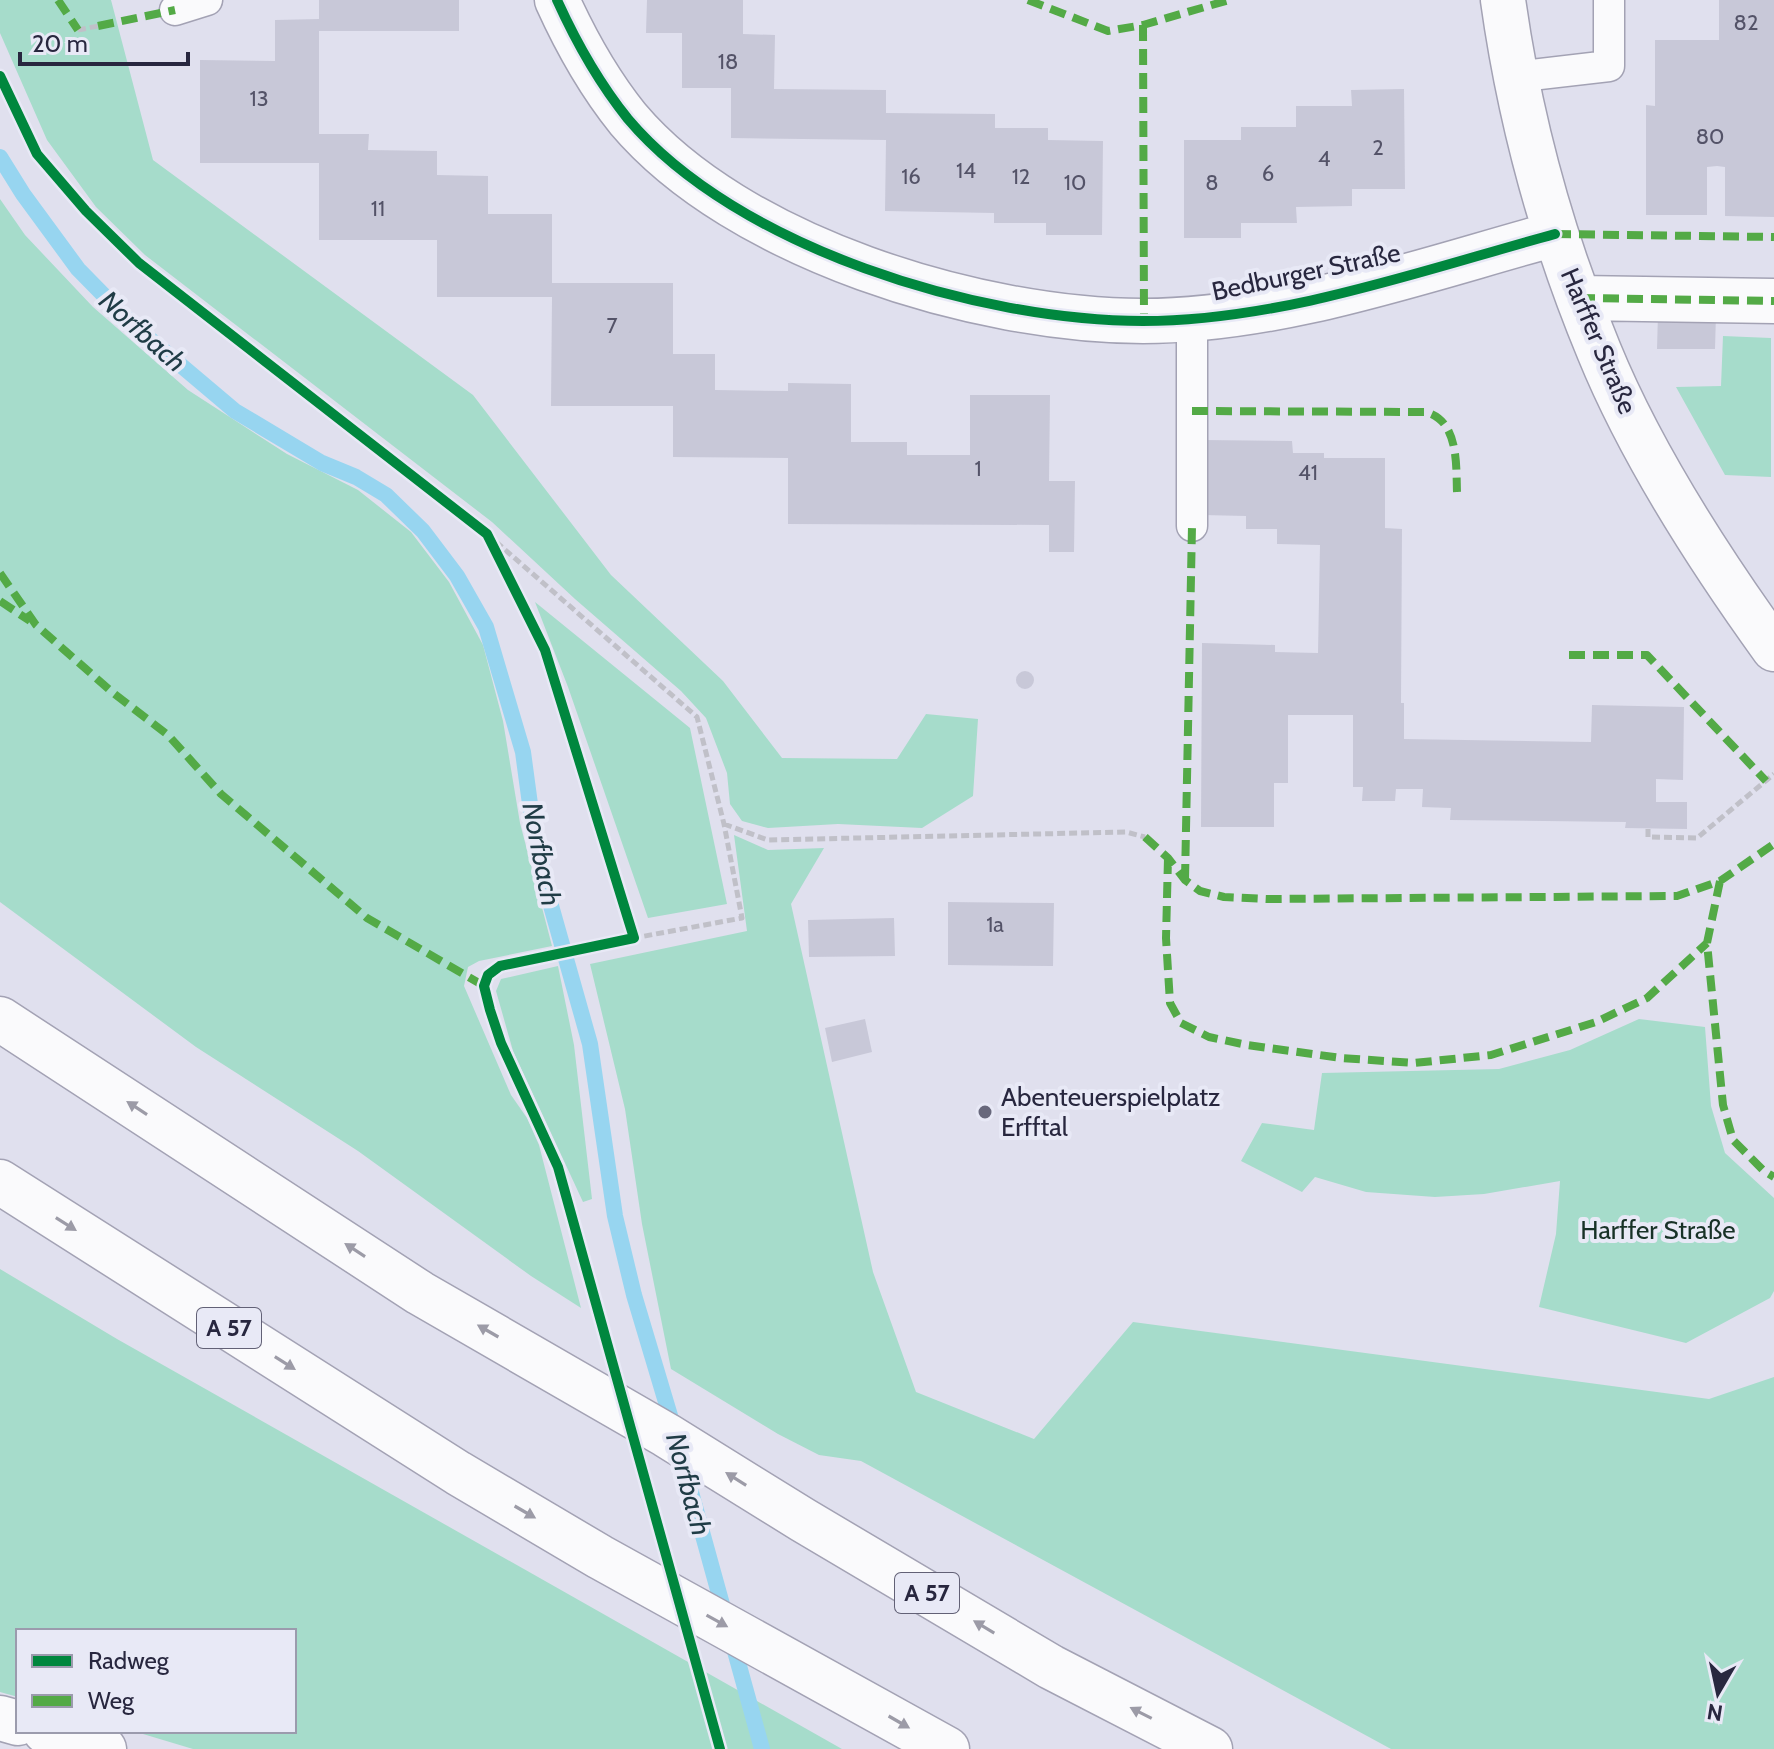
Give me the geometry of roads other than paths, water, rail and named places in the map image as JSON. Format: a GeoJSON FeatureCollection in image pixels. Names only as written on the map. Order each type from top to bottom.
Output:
{"type":"FeatureCollection","features":[{"type":"Feature","properties":{"kind":"main road","name":"Bedburger Straße"},"geometry":{"type":"LineString","coordinates":[[557,0],[597,75],[629,120],[692,177],[789,238],[897,279],[1003,307],[1054,315],[1144,321],[1192,317],[1282,305],[1326,295],[1555,234]]}},
{"type":"Feature","properties":{"kind":"main road","name":"Harffer Straße"},"geometry":{"type":"LineString","coordinates":[[1503,0],[1532,156],[1555,234],[1599,352],[1664,478],[1729,586],[1774,649]]}},
{"type":"Feature","properties":{"kind":"main road"},"geometry":{"type":"LineString","coordinates":[[1579,298],[1774,301]]}},
{"type":"Feature","properties":{"kind":"main road","name":"A 57"},"geometry":{"type":"LineString","coordinates":[[0,1019],[420,1293],[555,1370],[1051,1667],[1210,1749]]}},
{"type":"Feature","properties":{"kind":"main road","name":"A 57"},"geometry":{"type":"LineString","coordinates":[[0,1182],[458,1473],[600,1557],[947,1749]]}},
{"type":"Feature","properties":{"kind":"main road"},"geometry":{"type":"LineString","coordinates":[[52,1733],[104,1749]]}},
{"type":"Feature","properties":{"kind":"lane"},"geometry":{"type":"LineString","coordinates":[[175,10],[207,0]]}},
{"type":"Feature","properties":{"kind":"lane"},"geometry":{"type":"LineString","coordinates":[[1515,77],[1609,66],[1609,0]]}},
{"type":"Feature","properties":{"kind":"lane"},"geometry":{"type":"LineString","coordinates":[[1192,317],[1192,526]]}},
{"type":"Feature","properties":{"kind":"waterway","name":"Norfbach"},"geometry":{"type":"LineString","coordinates":[[0,157],[78,269],[132,324],[235,411],[322,463],[356,477],[386,495],[423,531],[457,576],[486,627],[523,752],[532,819],[548,895],[590,1044],[615,1216],[634,1295],[674,1429]]}},
{"type":"Feature","properties":{"kind":"waterway","name":"Norfbach"},"geometry":{"type":"LineString","coordinates":[[681,1456],[762,1749]]}},
{"type":"Feature","properties":{"kind":"place","name":"Abenteuerspielplatz Erfftal"},"geometry":{"type":"Point","coordinates":[985,1112]}}]}
